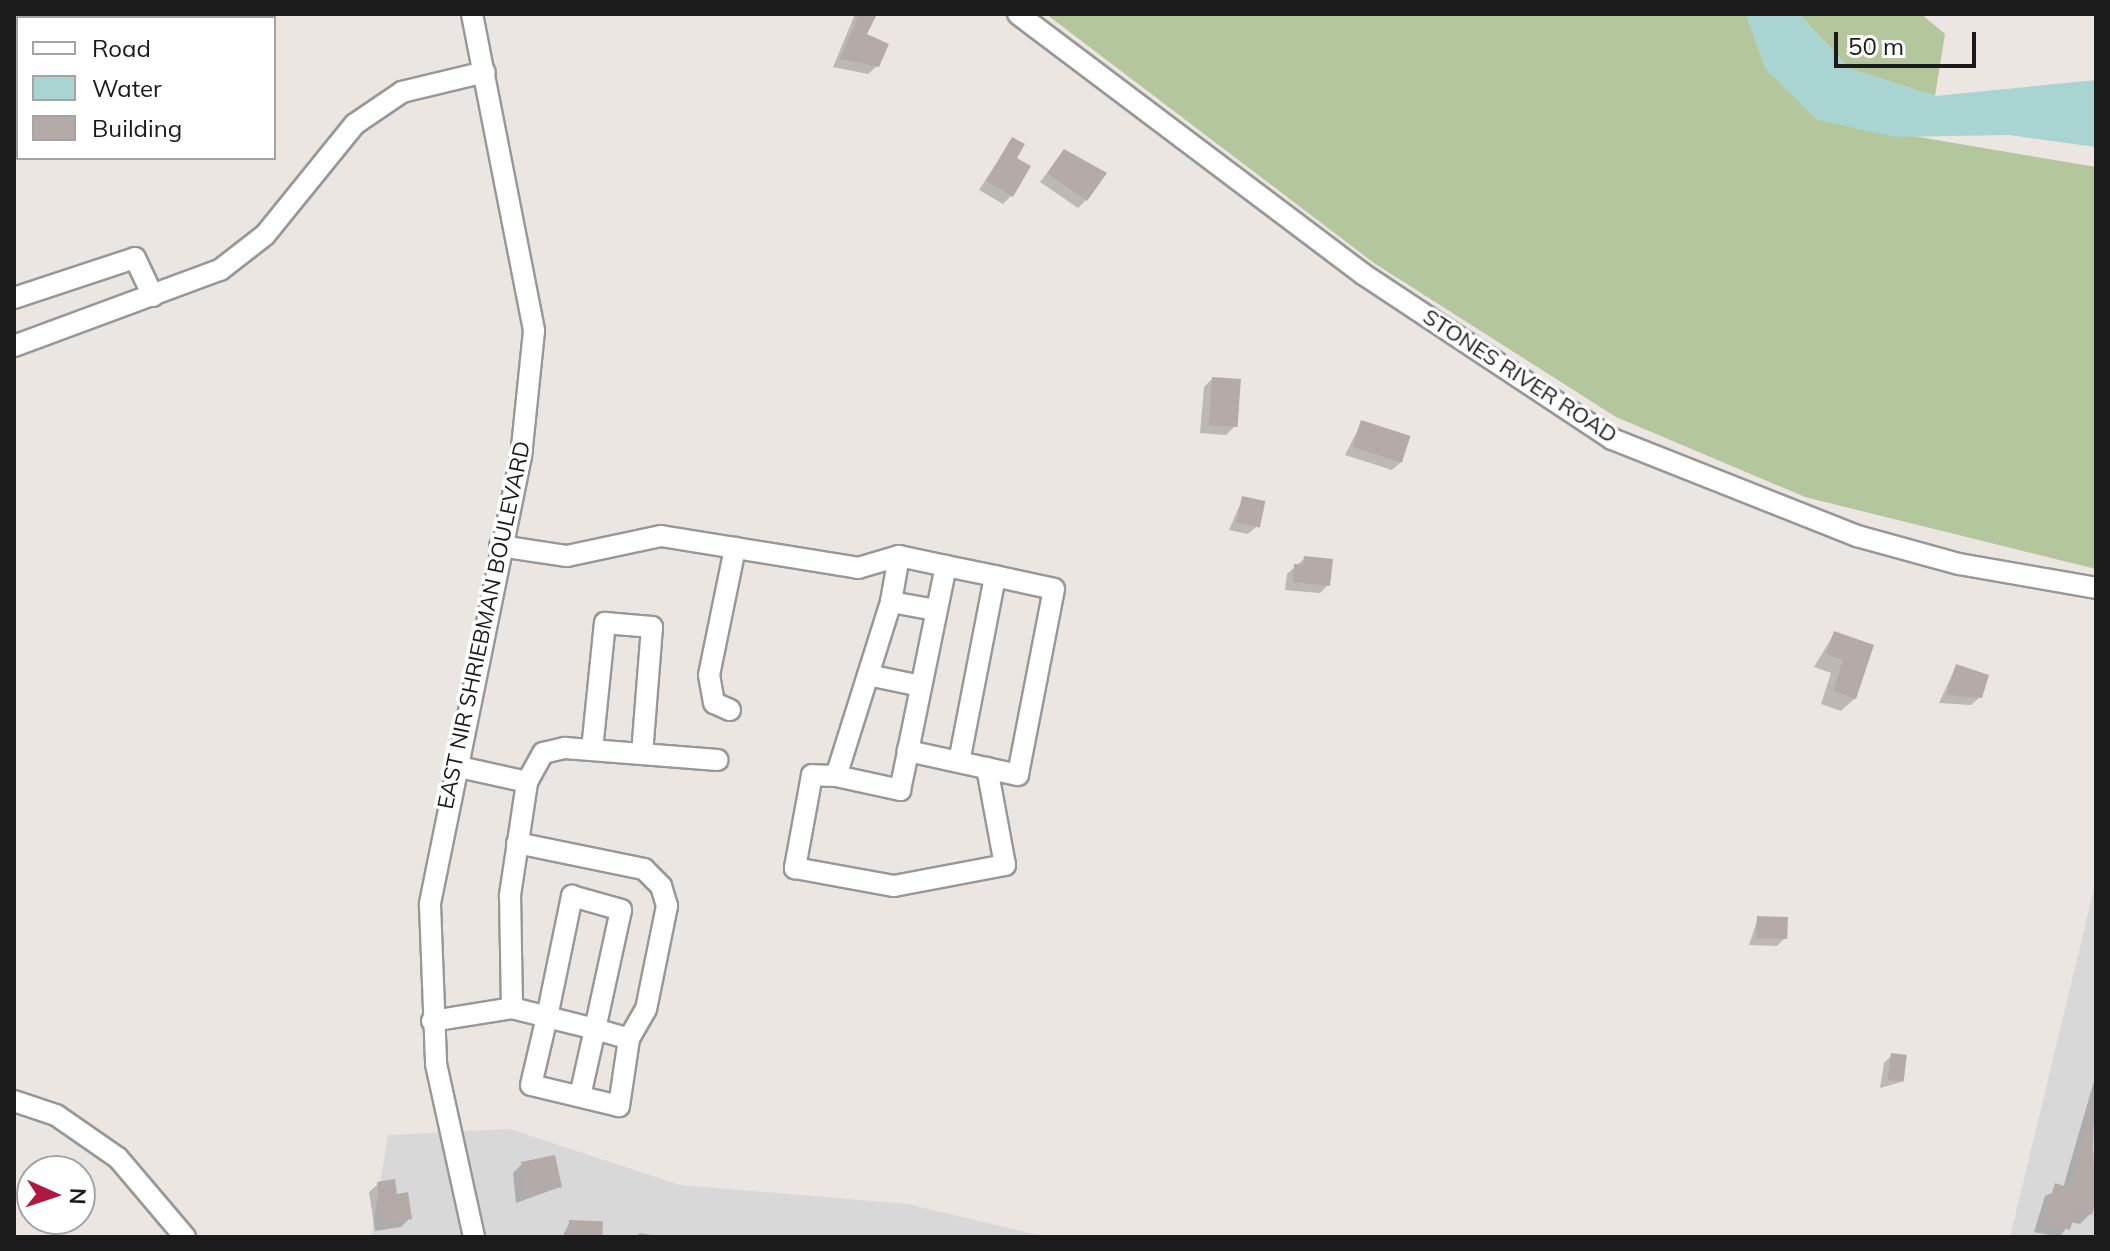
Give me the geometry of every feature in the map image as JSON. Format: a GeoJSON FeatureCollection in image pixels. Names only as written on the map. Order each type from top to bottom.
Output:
{"type":"FeatureCollection","features":[{"type":"Feature","properties":{"kind":"street","name":"EAST NIR SHRIEBMAN BOULEVARD"},"geometry":{"type":"LineString","coordinates":[[472,14],[534,331],[528,413],[455,766],[430,905],[432,1021],[474,1237]]}},
{"type":"Feature","properties":{"kind":"street","name":"STONES RIVER ROAD"},"geometry":{"type":"LineString","coordinates":[[1018,14],[1363,274],[1612,439],[1857,536],[1959,564],[2096,588]]}},
{"type":"Feature","properties":{"kind":"street"},"geometry":{"type":"LineString","coordinates":[[14,346],[220,270],[265,235],[355,124],[402,92],[485,72]]}},
{"type":"Feature","properties":{"kind":"street"},"geometry":{"type":"LineString","coordinates":[[14,298],[135,258],[153,296]]}},
{"type":"Feature","properties":{"kind":"street"},"geometry":{"type":"LineString","coordinates":[[500,546],[567,556],[661,536],[858,568],[899,556],[1054,589],[1018,775],[908,751]]}},
{"type":"Feature","properties":{"kind":"street"},"geometry":{"type":"LineString","coordinates":[[730,710],[714,703],[709,675],[735,548]]}},
{"type":"Feature","properties":{"kind":"street"},"geometry":{"type":"LineString","coordinates":[[836,776],[891,602],[899,556]]}},
{"type":"Feature","properties":{"kind":"street"},"geometry":{"type":"LineString","coordinates":[[946,566],[900,790],[836,776],[812,775],[795,868],[894,886],[1005,865],[987,768]]}},
{"type":"Feature","properties":{"kind":"street"},"geometry":{"type":"LineString","coordinates":[[959,762],[995,576]]}},
{"type":"Feature","properties":{"kind":"street"},"geometry":{"type":"LineString","coordinates":[[891,602],[936,610]]}},
{"type":"Feature","properties":{"kind":"street"},"geometry":{"type":"LineString","coordinates":[[592,750],[605,623],[652,627],[642,754]]}},
{"type":"Feature","properties":{"kind":"street"},"geometry":{"type":"LineString","coordinates":[[868,675],[921,686]]}},
{"type":"Feature","properties":{"kind":"street"},"geometry":{"type":"LineString","coordinates":[[512,1008],[517,843],[527,782],[543,753],[592,750],[718,760]]}},
{"type":"Feature","properties":{"kind":"street"},"geometry":{"type":"LineString","coordinates":[[455,766],[527,782]]}},
{"type":"Feature","properties":{"kind":"street"},"geometry":{"type":"LineString","coordinates":[[517,843],[644,869],[661,886],[667,906],[646,1009],[629,1039],[619,1106],[531,1085],[572,896],[621,910],[580,1096]]}},
{"type":"Feature","properties":{"kind":"street"},"geometry":{"type":"LineString","coordinates":[[432,1021],[512,1008],[629,1039]]}},
{"type":"Feature","properties":{"kind":"street"},"geometry":{"type":"LineString","coordinates":[[14,1101],[56,1115],[118,1158],[185,1237]]}},
{"type":"Feature","properties":{"kind":"shaded area"},"geometry":{"type":"Polygon","coordinates":[[[2096,880],[2096,1237],[2010,1237],[2096,880]]]}},
{"type":"Feature","properties":{"kind":"shaded area"},"geometry":{"type":"Polygon","coordinates":[[[510,1129],[680,1185],[908,1204],[1046,1237],[371,1237],[388,1135],[510,1129]]]}},
{"type":"Feature","properties":{"kind":"green space"},"geometry":{"type":"Polygon","coordinates":[[[1046,14],[1746,14],[1766,69],[1818,120],[2096,167],[2096,569],[1805,497],[1616,417],[1374,263],[1046,14]]]}},
{"type":"Feature","properties":{"kind":"green space"},"geometry":{"type":"Polygon","coordinates":[[[1799,14],[1921,14],[1945,34],[1935,96],[1850,69],[1799,14]]]}},
{"type":"Feature","properties":{"kind":"water"},"geometry":{"type":"Polygon","coordinates":[[[1746,14],[1799,14],[1850,69],[1935,96],[2096,80],[2096,147],[2009,135],[1894,137],[1818,120],[1766,69],[1746,14]]]}},
{"type":"Feature","properties":{"kind":"building"},"geometry":{"type":"Polygon","coordinates":[[[859,14],[877,14],[867,34],[889,44],[879,67],[840,59],[859,14]]]}},
{"type":"Feature","properties":{"kind":"building"},"geometry":{"type":"Polygon","coordinates":[[[1012,137],[1025,144],[1017,158],[1031,166],[1013,197],[986,181],[1012,137]]]}},
{"type":"Feature","properties":{"kind":"building"},"geometry":{"type":"Polygon","coordinates":[[[1064,149],[1107,173],[1087,201],[1047,173],[1064,149]]]}},
{"type":"Feature","properties":{"kind":"building"},"geometry":{"type":"Polygon","coordinates":[[[1212,377],[1241,379],[1238,427],[1209,425],[1212,377]]]}},
{"type":"Feature","properties":{"kind":"building"},"geometry":{"type":"Polygon","coordinates":[[[1361,420],[1410,436],[1402,463],[1352,447],[1361,420]]]}},
{"type":"Feature","properties":{"kind":"building"},"geometry":{"type":"Polygon","coordinates":[[[1242,496],[1265,501],[1260,527],[1236,522],[1242,496]]]}},
{"type":"Feature","properties":{"kind":"building"},"geometry":{"type":"Polygon","coordinates":[[[1304,556],[1333,559],[1330,586],[1293,582],[1294,564],[1303,565],[1304,556]]]}},
{"type":"Feature","properties":{"kind":"building"},"geometry":{"type":"Polygon","coordinates":[[[1834,631],[1874,645],[1856,699],[1833,691],[1843,660],[1826,654],[1834,631]]]}},
{"type":"Feature","properties":{"kind":"building"},"geometry":{"type":"Polygon","coordinates":[[[1956,664],[1989,675],[1982,698],[1946,695],[1956,664]]]}},
{"type":"Feature","properties":{"kind":"building"},"geometry":{"type":"Polygon","coordinates":[[[1757,916],[1788,917],[1787,939],[1756,938],[1757,916]]]}},
{"type":"Feature","properties":{"kind":"building"},"geometry":{"type":"Polygon","coordinates":[[[1891,1053],[1907,1055],[1904,1082],[1888,1080],[1891,1053]]]}},
{"type":"Feature","properties":{"kind":"building"},"geometry":{"type":"Polygon","coordinates":[[[2091,1108],[2096,1202],[2092,1215],[2076,1210],[2070,1230],[2043,1222],[2055,1183],[2070,1188],[2091,1108]]]}},
{"type":"Feature","properties":{"kind":"building"},"geometry":{"type":"Polygon","coordinates":[[[555,1155],[562,1187],[523,1196],[521,1162],[555,1155]]]}},
{"type":"Feature","properties":{"kind":"building"},"geometry":{"type":"Polygon","coordinates":[[[395,1179],[397,1194],[408,1192],[412,1219],[383,1223],[377,1182],[395,1179]]]}},
{"type":"Feature","properties":{"kind":"building"},"geometry":{"type":"Polygon","coordinates":[[[569,1220],[603,1221],[602,1237],[568,1237],[569,1220]]]}}]}
